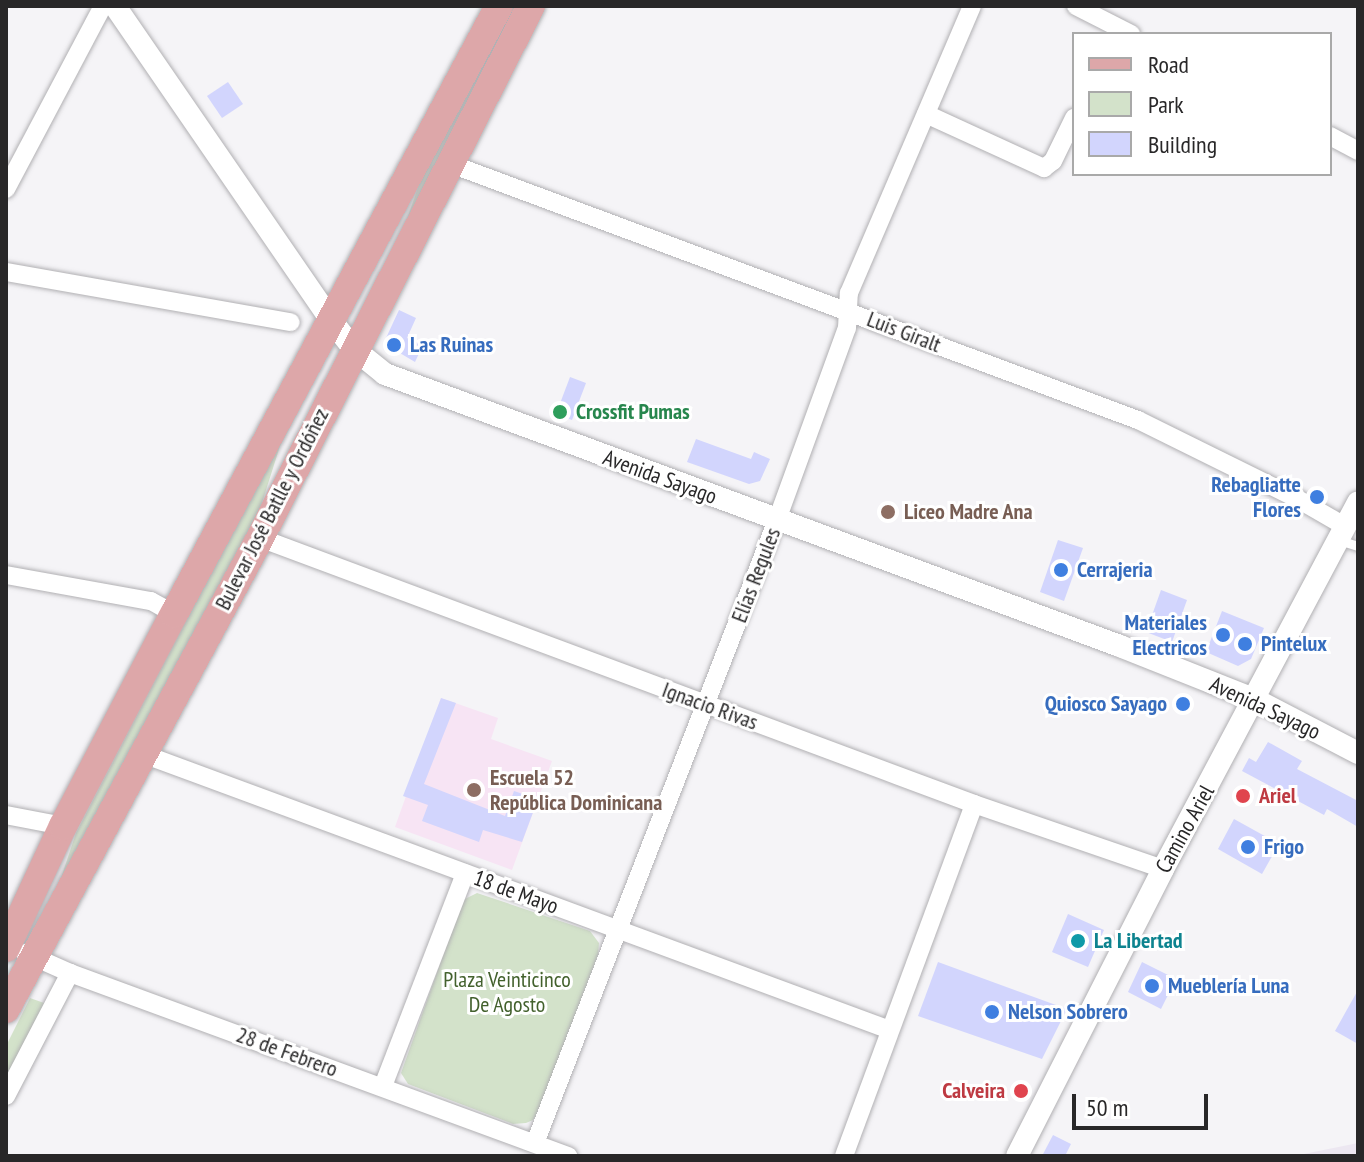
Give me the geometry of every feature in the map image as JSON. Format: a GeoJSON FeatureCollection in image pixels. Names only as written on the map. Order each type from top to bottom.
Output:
{"type":"FeatureCollection","features":[{"type":"Feature","properties":{"kind":"main road","name":"Bulevar José Batlle y Ordóñez"},"geometry":{"type":"LineString","coordinates":[[7,947],[63,826],[499,6]]}},
{"type":"Feature","properties":{"kind":"main road","name":"Bulevar José Batlle y Ordóñez"},"geometry":{"type":"LineString","coordinates":[[6,1009],[260,538],[531,6]]}},
{"type":"Feature","properties":{"kind":"street"},"geometry":{"type":"LineString","coordinates":[[6,189],[103,6]]}},
{"type":"Feature","properties":{"kind":"street","name":"Avenida Sayago"},"geometry":{"type":"LineString","coordinates":[[115,6],[331,320],[354,349],[385,374],[1120,646],[1256,700],[1358,753]]}},
{"type":"Feature","properties":{"kind":"street","name":"Elías Regules"},"geometry":{"type":"LineString","coordinates":[[535,1143],[777,520],[847,328],[849,293],[972,6]]}},
{"type":"Feature","properties":{"kind":"street"},"geometry":{"type":"LineString","coordinates":[[1076,6],[1127,32]]}},
{"type":"Feature","properties":{"kind":"street"},"geometry":{"type":"LineString","coordinates":[[926,114],[1044,168],[1053,161],[1072,122]]}},
{"type":"Feature","properties":{"kind":"street"},"geometry":{"type":"LineString","coordinates":[[1332,137],[1358,151]]}},
{"type":"Feature","properties":{"kind":"street","name":"Luis Giralt"},"geometry":{"type":"LineString","coordinates":[[451,164],[1138,420],[1296,498],[1348,538]]}},
{"type":"Feature","properties":{"kind":"street"},"geometry":{"type":"LineString","coordinates":[[6,272],[291,322]]}},
{"type":"Feature","properties":{"kind":"street","name":"Camino Ariel"},"geometry":{"type":"LineString","coordinates":[[1017,1156],[1163,869],[1348,538],[1358,503]]}},
{"type":"Feature","properties":{"kind":"street","name":"Ignacio Rivas"},"geometry":{"type":"LineString","coordinates":[[260,538],[974,804],[1163,869]]}},
{"type":"Feature","properties":{"kind":"street"},"geometry":{"type":"LineString","coordinates":[[6,575],[151,601],[174,614]]}},
{"type":"Feature","properties":{"kind":"street","name":"18 de Mayo"},"geometry":{"type":"LineString","coordinates":[[143,754],[890,1030]]}},
{"type":"Feature","properties":{"kind":"street"},"geometry":{"type":"LineString","coordinates":[[844,1156],[974,804]]}},
{"type":"Feature","properties":{"kind":"street"},"geometry":{"type":"LineString","coordinates":[[6,815],[63,826]]}},
{"type":"Feature","properties":{"kind":"street"},"geometry":{"type":"LineString","coordinates":[[383,1086],[465,873]]}},
{"type":"Feature","properties":{"kind":"street","name":"28 de Febrero"},"geometry":{"type":"LineString","coordinates":[[7,947],[568,1156]]}},
{"type":"Feature","properties":{"kind":"street"},"geometry":{"type":"LineString","coordinates":[[6,1096],[70,973]]}},
{"type":"Feature","properties":{"kind":"shaded area","name":"Escuela 52 República Dominicana"},"geometry":{"type":"Polygon","coordinates":[[[441,698],[498,718],[491,739],[552,761],[512,870],[395,827],[441,698]]]}},
{"type":"Feature","properties":{"kind":"shaded area"},"geometry":{"type":"Polygon","coordinates":[[[1358,1143],[1358,1156],[1294,1156],[1358,1143]]]}},
{"type":"Feature","properties":{"kind":"green space"},"geometry":{"type":"Polygon","coordinates":[[[508,6],[516,6],[414,214],[363,306],[406,222],[428,159],[508,6]]]}},
{"type":"Feature","properties":{"kind":"green space"},"geometry":{"type":"Polygon","coordinates":[[[315,372],[318,374],[280,446],[260,509],[57,890],[76,833],[315,372]]]}},
{"type":"Feature","properties":{"kind":"green space","name":"Plaza Veinticinco De Agosto"},"geometry":{"type":"Polygon","coordinates":[[[477,893],[590,931],[599,943],[598,955],[540,1109],[533,1120],[526,1123],[513,1124],[408,1084],[401,1073],[463,900],[477,893]]]}},
{"type":"Feature","properties":{"kind":"green space"},"geometry":{"type":"Polygon","coordinates":[[[30,998],[44,1003],[6,1078],[6,1046],[30,998]]]}},
{"type":"Feature","properties":{"kind":"building"},"geometry":{"type":"Polygon","coordinates":[[[228,82],[243,104],[222,118],[207,96],[228,82]]]}},
{"type":"Feature","properties":{"kind":"building"},"geometry":{"type":"Polygon","coordinates":[[[399,310],[416,318],[407,338],[423,345],[415,362],[388,346],[386,338],[399,310]]]}},
{"type":"Feature","properties":{"kind":"building"},"geometry":{"type":"Polygon","coordinates":[[[570,377],[586,383],[572,420],[556,414],[570,377]]]}},
{"type":"Feature","properties":{"kind":"building"},"geometry":{"type":"Polygon","coordinates":[[[696,439],[751,459],[754,452],[770,459],[760,481],[749,484],[687,462],[696,439]]]}},
{"type":"Feature","properties":{"kind":"building","name":"Cerrajeria"},"geometry":{"type":"Polygon","coordinates":[[[1058,540],[1083,548],[1064,601],[1040,592],[1058,540]]]}},
{"type":"Feature","properties":{"kind":"building"},"geometry":{"type":"Polygon","coordinates":[[[1161,590],[1187,600],[1172,642],[1146,632],[1161,590]]]}},
{"type":"Feature","properties":{"kind":"building"},"geometry":{"type":"Polygon","coordinates":[[[1222,611],[1264,628],[1251,659],[1238,666],[1206,652],[1222,611]]]}},
{"type":"Feature","properties":{"kind":"building"},"geometry":{"type":"Polygon","coordinates":[[[441,698],[456,703],[424,784],[505,816],[514,791],[538,799],[522,842],[483,830],[479,842],[422,821],[428,805],[403,796],[441,698]]]}},
{"type":"Feature","properties":{"kind":"building"},"geometry":{"type":"Polygon","coordinates":[[[1268,742],[1302,761],[1297,769],[1358,801],[1358,827],[1327,809],[1324,815],[1242,771],[1249,758],[1256,762],[1268,742]]]}},
{"type":"Feature","properties":{"kind":"building","name":"Frigo"},"geometry":{"type":"Polygon","coordinates":[[[1234,819],[1279,844],[1262,874],[1218,849],[1234,819]]]}},
{"type":"Feature","properties":{"kind":"building","name":"La Libertad"},"geometry":{"type":"Polygon","coordinates":[[[1068,914],[1104,930],[1088,967],[1052,952],[1068,914]]]}},
{"type":"Feature","properties":{"kind":"building","name":"Nelson Sobrero"},"geometry":{"type":"Polygon","coordinates":[[[938,962],[1067,1009],[1042,1059],[918,1016],[938,962]]]}},
{"type":"Feature","properties":{"kind":"building","name":"Mueblería Luna"},"geometry":{"type":"Polygon","coordinates":[[[1142,962],[1176,979],[1161,1009],[1128,992],[1142,962]]]}},
{"type":"Feature","properties":{"kind":"building"},"geometry":{"type":"Polygon","coordinates":[[[1358,990],[1358,1044],[1335,1031],[1358,990]]]}},
{"type":"Feature","properties":{"kind":"building"},"geometry":{"type":"Polygon","coordinates":[[[1053,1135],[1071,1144],[1065,1156],[1042,1156],[1053,1135]]]}},
{"type":"Feature","properties":{"kind":"place","name":"Las Ruinas"},"geometry":{"type":"Point","coordinates":[394,345]}},
{"type":"Feature","properties":{"kind":"place","name":"Crossfit Pumas"},"geometry":{"type":"Point","coordinates":[560,412]}},
{"type":"Feature","properties":{"kind":"place","name":"Rebagliatte Flores"},"geometry":{"type":"Point","coordinates":[1317,497]}},
{"type":"Feature","properties":{"kind":"place","name":"Liceo Madre Ana"},"geometry":{"type":"Point","coordinates":[888,512]}},
{"type":"Feature","properties":{"kind":"place","name":"Cerrajeria"},"geometry":{"type":"Point","coordinates":[1061,570]}},
{"type":"Feature","properties":{"kind":"place","name":"Materiales Electricos"},"geometry":{"type":"Point","coordinates":[1223,635]}},
{"type":"Feature","properties":{"kind":"place","name":"Pintelux"},"geometry":{"type":"Point","coordinates":[1245,644]}},
{"type":"Feature","properties":{"kind":"place","name":"Quiosco Sayago"},"geometry":{"type":"Point","coordinates":[1183,704]}},
{"type":"Feature","properties":{"kind":"place","name":"Escuela 52 República Dominicana"},"geometry":{"type":"Point","coordinates":[474,790]}},
{"type":"Feature","properties":{"kind":"place","name":"Ariel"},"geometry":{"type":"Point","coordinates":[1243,796]}},
{"type":"Feature","properties":{"kind":"place","name":"Frigo"},"geometry":{"type":"Point","coordinates":[1248,847]}},
{"type":"Feature","properties":{"kind":"place","name":"La Libertad"},"geometry":{"type":"Point","coordinates":[1078,941]}},
{"type":"Feature","properties":{"kind":"place","name":"Mueblería Luna"},"geometry":{"type":"Point","coordinates":[1152,986]}},
{"type":"Feature","properties":{"kind":"place","name":"Nelson Sobrero"},"geometry":{"type":"Point","coordinates":[992,1012]}},
{"type":"Feature","properties":{"kind":"place","name":"Calveira"},"geometry":{"type":"Point","coordinates":[1021,1091]}}]}
